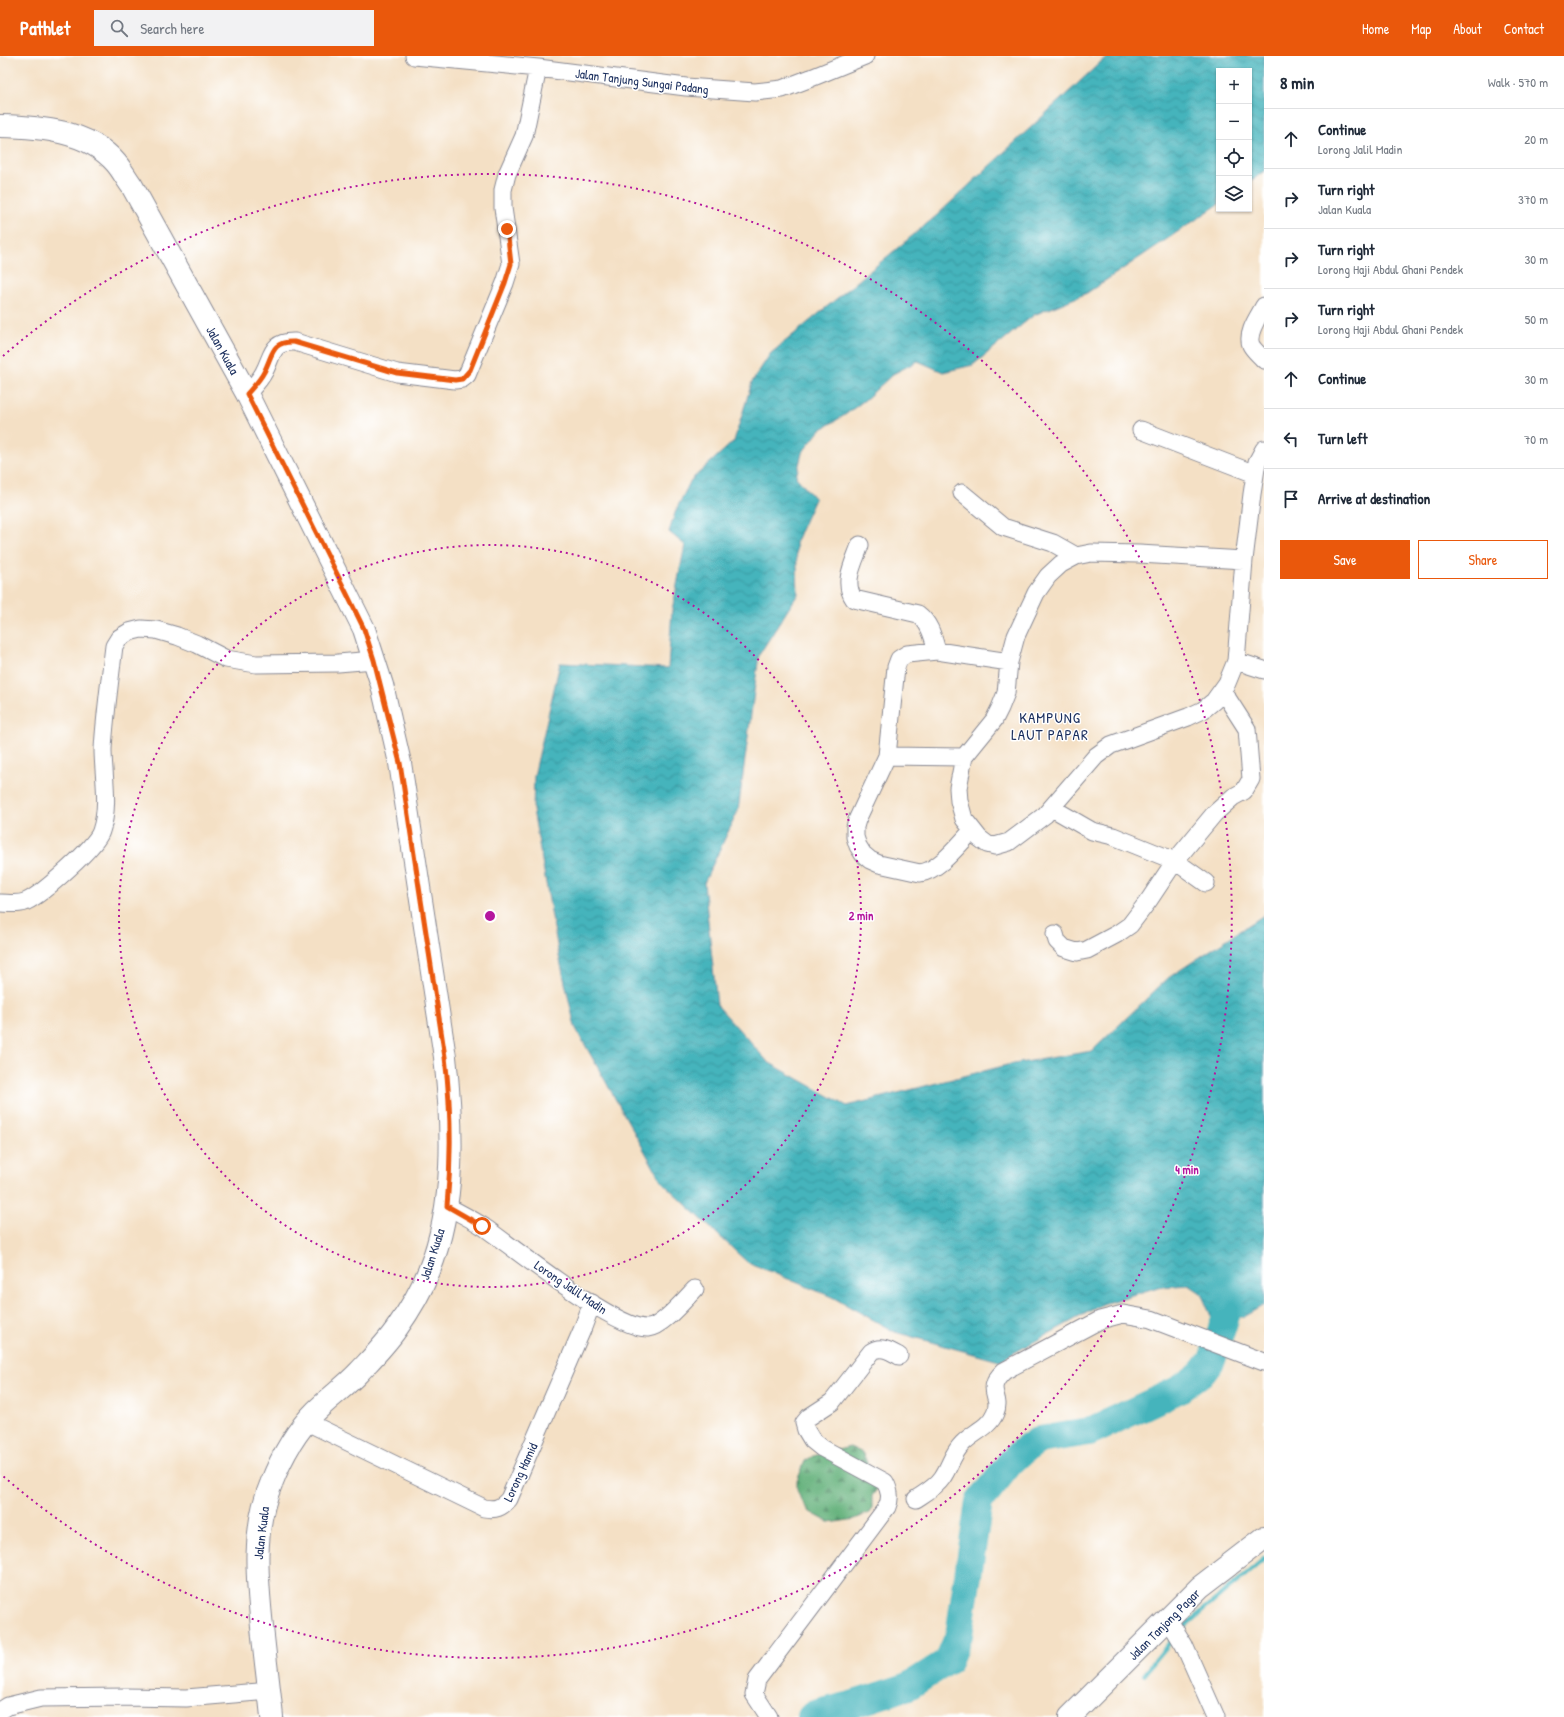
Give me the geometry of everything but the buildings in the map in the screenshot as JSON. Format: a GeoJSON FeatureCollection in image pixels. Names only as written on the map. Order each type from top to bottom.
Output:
{"type":"FeatureCollection","features":[{"type":"Feature","properties":{"kind":"main road","name":"Jalan Kuala"},"geometry":{"type":"LineString","coordinates":[[0,126],[46,129],[73,136],[95,146],[115,162],[132,186],[247,394],[364,629],[374,660],[400,763],[445,1057],[450,1099],[451,1140],[447,1206],[439,1241],[429,1272],[396,1329],[356,1375],[316,1412],[297,1434],[270,1485],[258,1533],[257,1558],[258,1585],[272,1717]]}},
{"type":"Feature","properties":{"kind":"main road","name":"Jalan Tanjong Pagar"},"geometry":{"type":"LineString","coordinates":[[1070,1717],[1200,1587],[1264,1538]]}},
{"type":"Feature","properties":{"kind":"street","name":"Jalan Tanjung Sungai Padang"},"geometry":{"type":"LineString","coordinates":[[414,56],[538,68],[686,87],[755,92],[782,88],[865,56]]}},
{"type":"Feature","properties":{"kind":"street"},"geometry":{"type":"LineString","coordinates":[[247,394],[264,373],[275,348],[287,341],[397,373],[455,380],[462,379],[470,370],[505,283],[511,264],[503,208],[503,190],[524,136],[538,68]]}},
{"type":"Feature","properties":{"kind":"street"},"geometry":{"type":"LineString","coordinates":[[1264,306],[1251,331],[1250,340],[1254,348],[1264,360]]}},
{"type":"Feature","properties":{"kind":"street"},"geometry":{"type":"LineString","coordinates":[[1141,430],[1256,474]]}},
{"type":"Feature","properties":{"kind":"street"},"geometry":{"type":"LineString","coordinates":[[1244,560],[1091,553],[1076,556],[1061,564],[1048,576],[1036,593],[1016,636],[1009,662],[1006,693],[1000,708],[994,720],[964,757],[958,788],[958,801],[964,819],[972,831],[987,844],[1002,845],[1008,842],[1045,815],[1096,756],[1111,745],[1193,715],[1203,710],[1214,701],[1227,683],[1236,661],[1244,560],[1257,462],[1264,449]]}},
{"type":"Feature","properties":{"kind":"street"},"geometry":{"type":"LineString","coordinates":[[962,493],[1004,527],[1053,543],[1076,556]]}},
{"type":"Feature","properties":{"kind":"street"},"geometry":{"type":"LineString","coordinates":[[860,545],[848,581],[850,594],[854,600],[918,614],[924,619],[928,626],[937,650]]}},
{"type":"Feature","properties":{"kind":"street"},"geometry":{"type":"LineString","coordinates":[[0,903],[26,902],[38,895],[78,860],[101,832],[105,802],[103,750],[105,724],[114,646],[119,638],[129,632],[141,629],[156,630],[197,644],[226,659],[256,664],[338,663],[374,660]]}},
{"type":"Feature","properties":{"kind":"street"},"geometry":{"type":"LineString","coordinates":[[972,831],[936,867],[926,872],[914,873],[879,864],[870,860],[858,846],[855,827],[866,799],[887,756],[896,667],[899,659],[907,654],[937,650],[1009,662]]}},
{"type":"Feature","properties":{"kind":"street"},"geometry":{"type":"LineString","coordinates":[[1236,661],[1264,670]]}},
{"type":"Feature","properties":{"kind":"street"},"geometry":{"type":"LineString","coordinates":[[1054,934],[1057,942],[1064,948],[1077,952],[1087,950],[1118,934],[1130,925],[1175,861],[1214,814],[1244,791],[1251,778],[1247,729],[1222,690]]}},
{"type":"Feature","properties":{"kind":"street"},"geometry":{"type":"LineString","coordinates":[[887,756],[964,757]]}},
{"type":"Feature","properties":{"kind":"street"},"geometry":{"type":"LineString","coordinates":[[1052,808],[1092,830],[1113,836],[1175,861],[1206,883]]}},
{"type":"Feature","properties":{"kind":"street","name":"Lorong Jalil Madin"},"geometry":{"type":"LineString","coordinates":[[447,1206],[482,1226],[592,1303],[625,1322],[639,1327],[650,1328],[662,1321],[695,1289]]}},
{"type":"Feature","properties":{"kind":"street","name":"Lorong Hamid"},"geometry":{"type":"LineString","coordinates":[[307,1422],[484,1508],[494,1510],[503,1506],[512,1492],[592,1303]]}},
{"type":"Feature","properties":{"kind":"street"},"geometry":{"type":"LineString","coordinates":[[916,1499],[942,1479],[955,1452],[963,1442],[989,1424],[998,1406],[994,1387],[996,1379],[1004,1371],[1100,1320],[1123,1314],[1151,1320],[1264,1362]]}},
{"type":"Feature","properties":{"kind":"street"},"geometry":{"type":"LineString","coordinates":[[769,1717],[754,1694],[757,1680],[887,1507],[890,1499],[889,1489],[885,1482],[822,1448],[812,1440],[804,1423],[809,1417],[832,1402],[871,1352],[882,1349],[900,1356]]}},
{"type":"Feature","properties":{"kind":"street"},"geometry":{"type":"LineString","coordinates":[[1168,1619],[1184,1645],[1216,1717]]}},
{"type":"Feature","properties":{"kind":"street"},"geometry":{"type":"LineString","coordinates":[[0,1711],[8,1706],[41,1698],[186,1698],[269,1691]]}},
{"type":"Feature","properties":{"kind":"green space"},"geometry":{"type":"Polygon","coordinates":[[[850,1447],[863,1453],[878,1488],[872,1496],[872,1508],[869,1513],[855,1519],[830,1523],[810,1512],[801,1500],[797,1490],[797,1481],[805,1461],[813,1456],[850,1447]]]}},
{"type":"Feature","properties":{"kind":"water"},"geometry":{"type":"Polygon","coordinates":[[[1107,56],[1264,56],[1264,171],[1252,181],[1252,68],[1216,68],[1216,206],[1087,293],[1034,315],[973,365],[943,372],[918,361],[893,374],[866,399],[845,415],[820,430],[802,453],[796,477],[815,499],[796,541],[798,594],[759,655],[738,811],[704,883],[717,1005],[768,1062],[847,1106],[1007,1065],[1092,1051],[1168,978],[1264,915],[1264,1305],[1243,1317],[1211,1316],[1201,1293],[1189,1285],[1158,1287],[1103,1304],[999,1361],[895,1332],[832,1297],[747,1262],[662,1182],[575,1027],[559,956],[533,810],[534,776],[560,663],[668,668],[672,610],[685,545],[669,532],[676,510],[691,480],[734,441],[752,382],[770,354],[936,216],[1107,56]]]}},
{"type":"Feature","properties":{"kind":"waterway"},"geometry":{"type":"LineString","coordinates":[[811,1717],[814,1714],[851,1705],[909,1686],[948,1661],[959,1635],[979,1502],[1010,1463],[1023,1451],[1039,1440],[1089,1432],[1180,1389],[1203,1372],[1212,1360],[1230,1303],[1223,1279]]}},
{"type":"Feature","properties":{"kind":"waterway"},"geometry":{"type":"LineString","coordinates":[[1144,1674],[1180,1630],[1264,1559]]}},
{"type":"Feature","properties":{"kind":"district","name":"KAMPUNG LAUT PAPAR"},"geometry":{"type":"Point","coordinates":[1050,726]}},
{"type":"Feature","properties":{"kind":"route"},"geometry":{"type":"LineString","coordinates":[[482,1226],[447,1206],[450,1179],[451,1140],[450,1099],[445,1057],[400,763],[382,685],[364,629],[247,394],[264,373],[275,348],[287,341],[397,373],[455,380],[462,379],[470,370],[505,283],[511,264],[507,229]]}}]}
